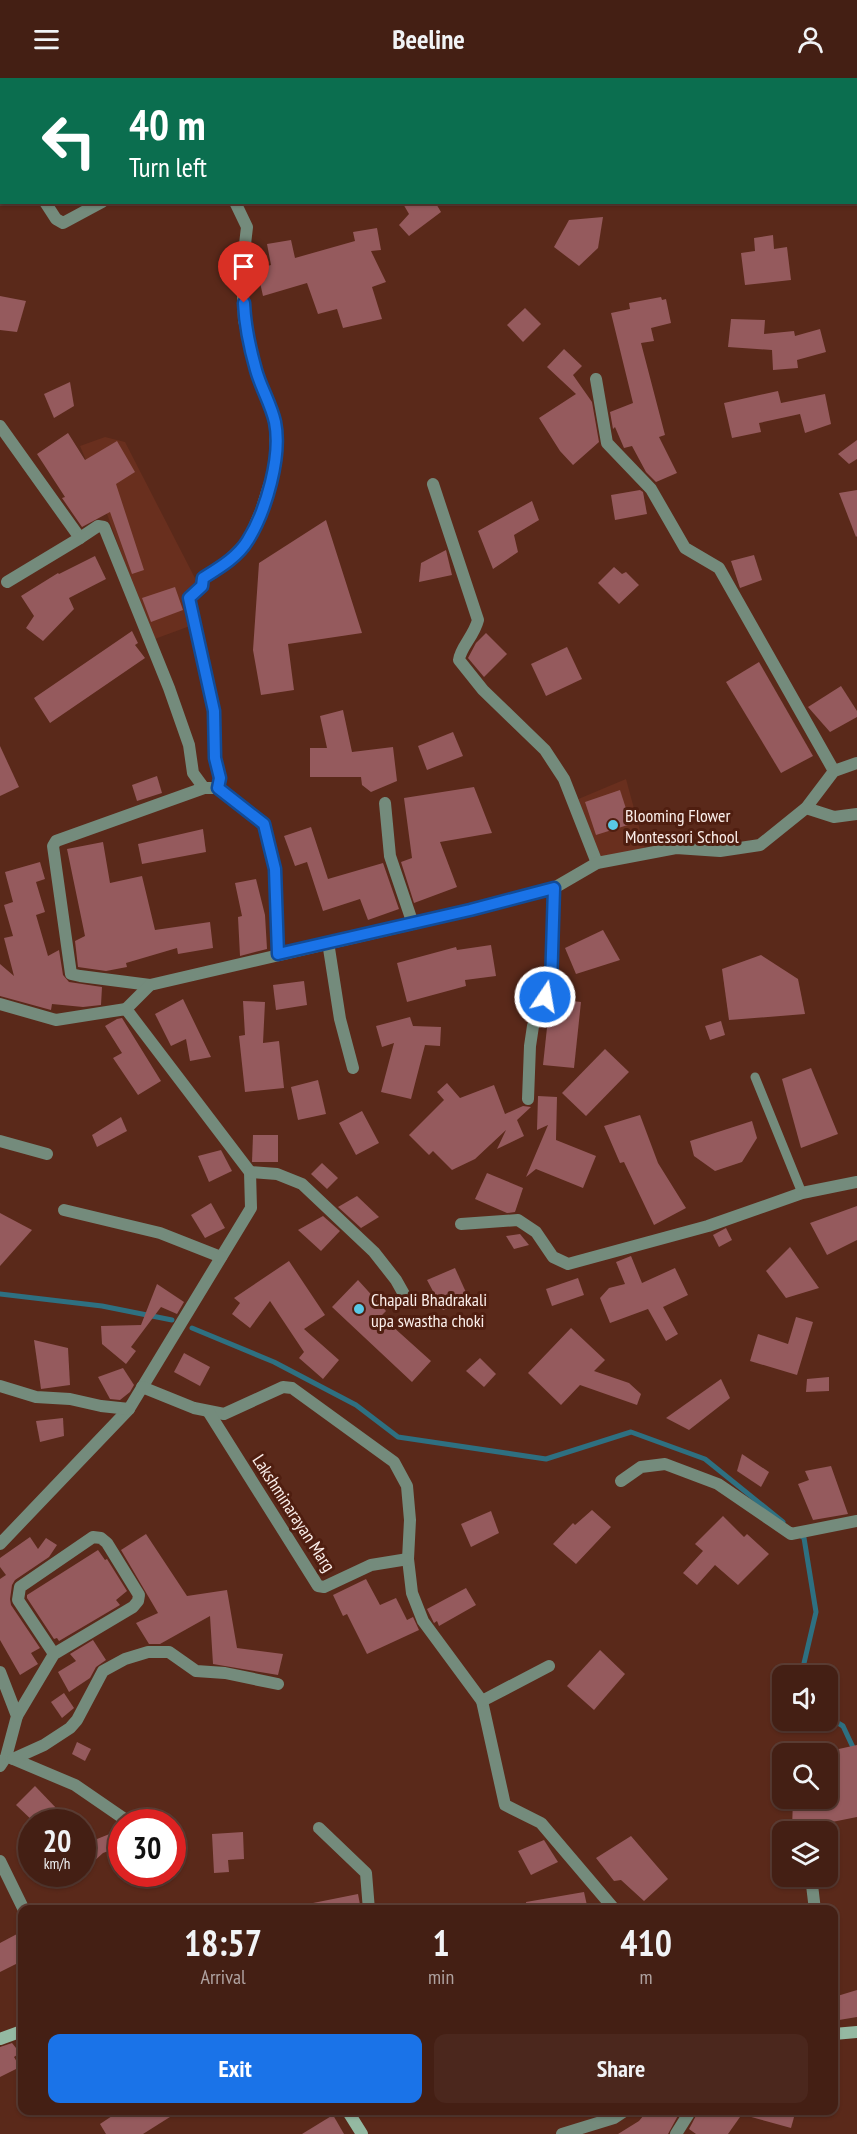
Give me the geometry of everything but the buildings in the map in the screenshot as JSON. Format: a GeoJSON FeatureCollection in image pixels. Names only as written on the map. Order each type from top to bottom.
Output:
{"type":"FeatureCollection","features":[{"type":"Feature","properties":{"kind":"street"},"geometry":{"type":"LineString","coordinates":[[46,204],[56,219],[63,223],[98,204]]}},
{"type":"Feature","properties":{"kind":"street"},"geometry":{"type":"LineString","coordinates":[[218,788],[220,778],[215,758],[214,711],[189,598],[202,586],[203,578],[228,561],[248,542],[261,511],[276,463],[275,422],[256,370],[244,320],[242,270],[247,227],[236,204]]}},
{"type":"Feature","properties":{"kind":"street"},"geometry":{"type":"LineString","coordinates":[[596,379],[607,443],[651,489],[685,548],[719,568],[834,771]]}},
{"type":"Feature","properties":{"kind":"street"},"geometry":{"type":"LineString","coordinates":[[0,426],[80,538]]}},
{"type":"Feature","properties":{"kind":"street"},"geometry":{"type":"LineString","coordinates":[[433,484],[478,620],[475,632],[460,654],[459,660],[483,690],[545,750],[564,778],[597,863]]}},
{"type":"Feature","properties":{"kind":"street"},"geometry":{"type":"LineString","coordinates":[[7,582],[98,526],[104,527],[169,688],[189,745],[193,773],[204,788]]}},
{"type":"Feature","properties":{"kind":"street"},"geometry":{"type":"LineString","coordinates":[[278,954],[275,869],[264,824],[218,788],[204,788],[56,841],[53,846],[71,974],[150,985],[413,924],[554,888],[597,863],[676,848],[720,851],[760,845],[806,808],[834,771],[857,763]]}},
{"type":"Feature","properties":{"kind":"street"},"geometry":{"type":"LineString","coordinates":[[385,803],[390,856],[413,924]]}},
{"type":"Feature","properties":{"kind":"street"},"geometry":{"type":"LineString","coordinates":[[806,808],[834,817],[857,814]]}},
{"type":"Feature","properties":{"kind":"street"},"geometry":{"type":"LineString","coordinates":[[528,1099],[533,1026],[551,985],[554,888]]}},
{"type":"Feature","properties":{"kind":"street"},"geometry":{"type":"LineString","coordinates":[[328,942],[340,1018],[353,1068]]}},
{"type":"Feature","properties":{"kind":"street"},"geometry":{"type":"LineString","coordinates":[[1,1007],[57,1020],[126,1009],[150,985]]}},
{"type":"Feature","properties":{"kind":"street"},"geometry":{"type":"LineString","coordinates":[[0,1544],[129,1409],[251,1208],[250,1172],[126,1009]]}},
{"type":"Feature","properties":{"kind":"street"},"geometry":{"type":"LineString","coordinates":[[0,1142],[47,1154]]}},
{"type":"Feature","properties":{"kind":"street"},"geometry":{"type":"LineString","coordinates":[[250,1172],[277,1174],[302,1184],[374,1252],[396,1280],[405,1296]]}},
{"type":"Feature","properties":{"kind":"street"},"geometry":{"type":"LineString","coordinates":[[461,1224],[518,1220],[536,1232],[553,1257],[568,1264],[708,1226],[802,1193],[857,1182]]}},
{"type":"Feature","properties":{"kind":"street"},"geometry":{"type":"LineString","coordinates":[[64,1210],[159,1233],[221,1257]]}},
{"type":"Feature","properties":{"kind":"street"},"geometry":{"type":"LineString","coordinates":[[0,1386],[36,1397],[70,1399],[129,1409]]}},
{"type":"Feature","properties":{"kind":"street"},"geometry":{"type":"LineString","coordinates":[[142,1387],[194,1408],[224,1414],[283,1387],[292,1388],[394,1462],[407,1486],[410,1520],[408,1559],[412,1593],[423,1621],[482,1701],[505,1805],[541,1823],[611,1905]]}},
{"type":"Feature","properties":{"kind":"street","name":"Lakshminarayan Marg"},"geometry":{"type":"LineString","coordinates":[[208,1411],[318,1586],[324,1587],[371,1565],[408,1559]]}},
{"type":"Feature","properties":{"kind":"street"},"geometry":{"type":"LineString","coordinates":[[621,1481],[641,1467],[665,1464],[718,1484],[793,1535],[857,1521]]}},
{"type":"Feature","properties":{"kind":"street"},"geometry":{"type":"LineString","coordinates":[[7,1761],[17,1716],[54,1654],[133,1607],[138,1601],[139,1595],[107,1543],[101,1538],[93,1537],[20,1587],[18,1600],[54,1654]]}},
{"type":"Feature","properties":{"kind":"street"},"geometry":{"type":"LineString","coordinates":[[7,1761],[44,1745],[70,1728],[77,1720],[103,1671],[125,1659],[148,1652],[169,1652],[196,1671],[225,1673],[278,1684]]}},
{"type":"Feature","properties":{"kind":"street"},"geometry":{"type":"LineString","coordinates":[[482,1701],[549,1666]]}},
{"type":"Feature","properties":{"kind":"street"},"geometry":{"type":"LineString","coordinates":[[0,1672],[17,1716]]}},
{"type":"Feature","properties":{"kind":"street"},"geometry":{"type":"LineString","coordinates":[[7,1761],[75,1785],[110,1809]]}},
{"type":"Feature","properties":{"kind":"street"},"geometry":{"type":"LineString","coordinates":[[319,1828],[366,1873],[369,1905]]}},
{"type":"Feature","properties":{"kind":"street"},"geometry":{"type":"LineString","coordinates":[[0,1861],[22,1905]]}},
{"type":"Feature","properties":{"kind":"street"},"geometry":{"type":"LineString","coordinates":[[812,1887],[814,1905]]}},
{"type":"Feature","properties":{"kind":"street"},"geometry":{"type":"LineString","coordinates":[[0,2039],[18,2032]]}},
{"type":"Feature","properties":{"kind":"street"},"geometry":{"type":"LineString","coordinates":[[838,2034],[857,2032]]}},
{"type":"Feature","properties":{"kind":"street"},"geometry":{"type":"LineString","coordinates":[[350,2115],[362,2134]]}},
{"type":"Feature","properties":{"kind":"street"},"geometry":{"type":"LineString","coordinates":[[562,2134],[619,2115]]}},
{"type":"Feature","properties":{"kind":"street"},"geometry":{"type":"LineString","coordinates":[[676,2134],[688,2115]]}},
{"type":"Feature","properties":{"kind":"lane"},"geometry":{"type":"LineString","coordinates":[[755,1077],[802,1193]]}},
{"type":"Feature","properties":{"kind":"shaded area"},"geometry":{"type":"Polygon","coordinates":[[[105,437],[125,442],[199,586],[184,594],[190,626],[152,640],[100,494],[80,446],[105,437]]]}},
{"type":"Feature","properties":{"kind":"shaded area","name":"Blooming Flower Montessori School"},"geometry":{"type":"Polygon","coordinates":[[[626,779],[645,849],[601,857],[576,800],[626,779]]]}},
{"type":"Feature","properties":{"kind":"waterway"},"geometry":{"type":"LineString","coordinates":[[0,1294],[102,1306],[172,1320]]}},
{"type":"Feature","properties":{"kind":"waterway"},"geometry":{"type":"LineString","coordinates":[[192,1328],[274,1362],[356,1405],[398,1437],[546,1459],[631,1432],[705,1459],[783,1522]]}},
{"type":"Feature","properties":{"kind":"waterway"},"geometry":{"type":"LineString","coordinates":[[797,1533],[804,1538],[816,1612],[804,1665]]}},
{"type":"Feature","properties":{"kind":"waterway"},"geometry":{"type":"LineString","coordinates":[[838,1723],[843,1726],[857,1756]]}},
{"type":"Feature","properties":{"kind":"place","name":"Blooming Flower Montessori School"},"geometry":{"type":"Point","coordinates":[613,825]}},
{"type":"Feature","properties":{"kind":"place","name":"Chapali Bhadrakali upa swastha choki"},"geometry":{"type":"Point","coordinates":[359,1309]}},
{"type":"Feature","properties":{"kind":"route"},"geometry":{"type":"LineString","coordinates":[[244,303],[244,320],[256,370],[275,422],[276,463],[261,511],[248,542],[228,561],[203,578],[202,586],[189,598],[214,711],[215,758],[220,778],[218,788],[264,824],[275,869],[278,954],[413,924],[554,888],[551,985],[545,997]]}}]}
